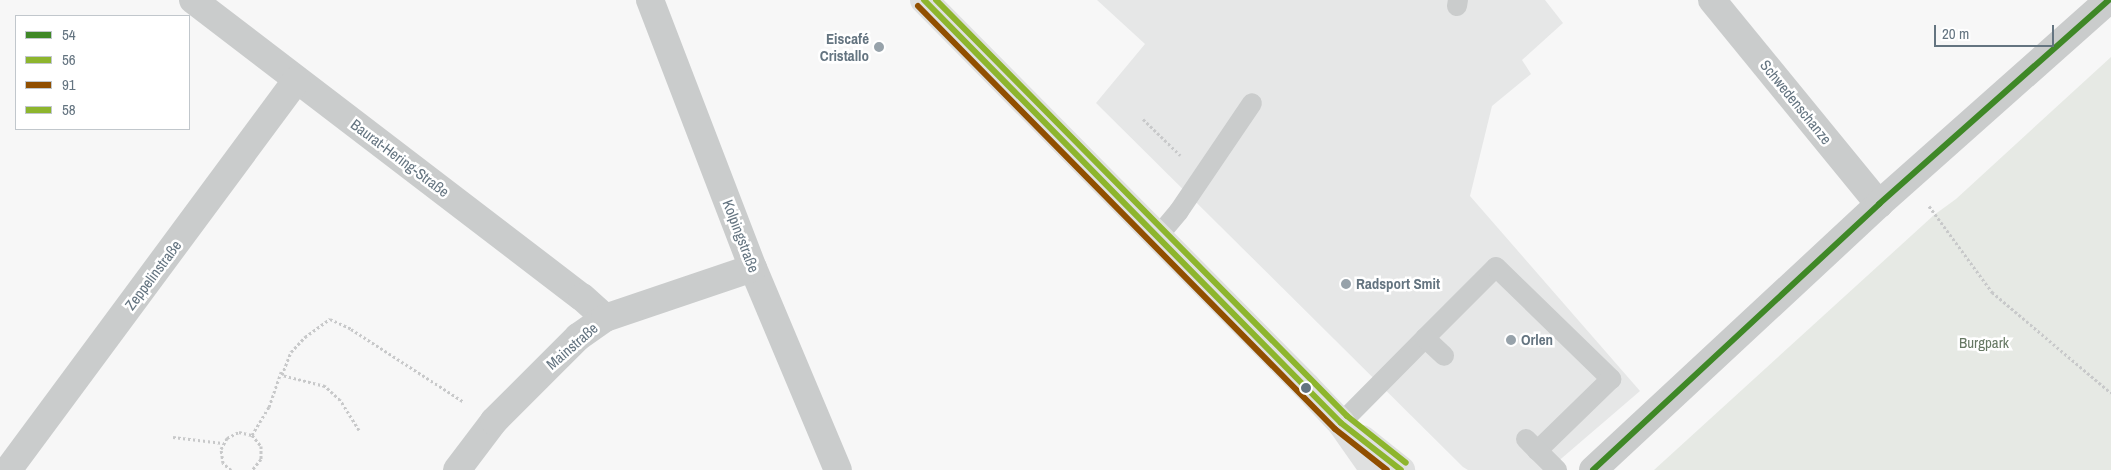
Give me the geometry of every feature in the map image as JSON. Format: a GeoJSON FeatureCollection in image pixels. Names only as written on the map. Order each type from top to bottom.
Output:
{"type":"FeatureCollection","features":[{"type":"Feature","properties":{"kind":"main road"},"geometry":{"type":"LineString","coordinates":[[924,0],[1159,235],[1341,423],[1401,470]]}},
{"type":"Feature","properties":{"kind":"main road"},"geometry":{"type":"LineString","coordinates":[[1341,423],[1374,470]]}},
{"type":"Feature","properties":{"kind":"street","name":"Baurat-Hering-Straße"},"geometry":{"type":"LineString","coordinates":[[193,0],[582,297],[604,318]]}},
{"type":"Feature","properties":{"kind":"street","name":"Kolpingstraße"},"geometry":{"type":"LineString","coordinates":[[650,0],[753,268],[838,470]]}},
{"type":"Feature","properties":{"kind":"street","name":"Schwedenschanze"},"geometry":{"type":"LineString","coordinates":[[1712,0],[1879,204]]}},
{"type":"Feature","properties":{"kind":"street"},"geometry":{"type":"LineString","coordinates":[[1593,470],[1879,204],[2109,0]]}},
{"type":"Feature","properties":{"kind":"street","name":"Zeppelinstraße"},"geometry":{"type":"LineString","coordinates":[[8,470],[297,80]]}},
{"type":"Feature","properties":{"kind":"street","name":"Mainstraße"},"geometry":{"type":"LineString","coordinates":[[457,470],[494,421],[578,337],[604,318],[753,268]]}},
{"type":"Feature","properties":{"kind":"lane"},"geometry":{"type":"LineString","coordinates":[[1159,235],[1179,211],[1252,103]]}},
{"type":"Feature","properties":{"kind":"lane"},"geometry":{"type":"LineString","coordinates":[[1341,423],[1496,267],[1611,379],[1532,445],[1557,470]]}},
{"type":"Feature","properties":{"kind":"lane"},"geometry":{"type":"LineString","coordinates":[[1426,338],[1444,356]]}},
{"type":"Feature","properties":{"kind":"path"},"geometry":{"type":"LineString","coordinates":[[1144,120],[1186,161]]}},
{"type":"Feature","properties":{"kind":"path"},"geometry":{"type":"LineString","coordinates":[[1912,175],[1934,215],[1992,292],[2111,393]]}},
{"type":"Feature","properties":{"kind":"path"},"geometry":{"type":"LineString","coordinates":[[252,435],[268,407],[291,352],[305,337],[330,320],[351,329],[494,421]]}},
{"type":"Feature","properties":{"kind":"path"},"geometry":{"type":"LineString","coordinates":[[282,370],[282,374],[325,386],[340,400],[359,430]]}},
{"type":"Feature","properties":{"kind":"path"},"geometry":{"type":"LineString","coordinates":[[174,437],[223,443],[239,432],[252,435],[261,446],[262,452],[253,470]]}},
{"type":"Feature","properties":{"kind":"path"},"geometry":{"type":"LineString","coordinates":[[223,443],[221,456],[228,469]]}},
{"type":"Feature","properties":{"kind":"shaded area"},"geometry":{"type":"Polygon","coordinates":[[[1097,0],[1545,0],[1563,23],[1522,60],[1531,74],[1492,106],[1470,196],[1640,391],[1548,470],[1468,470],[1463,467],[1096,103],[1145,44],[1097,0]]]}},
{"type":"Feature","properties":{"kind":"green space","name":"Burgpark"},"geometry":{"type":"Polygon","coordinates":[[[2111,57],[2111,470],[1654,470],[1934,215],[1956,199],[2111,57]]]}},
{"type":"Feature","properties":{"kind":"transit line","name":"56"},"geometry":{"type":"LineString","coordinates":[[924,0],[1341,423],[1401,470]]}},
{"type":"Feature","properties":{"kind":"transit line","name":"58"},"geometry":{"type":"LineString","coordinates":[[936,0],[1347,416],[1406,463]]}},
{"type":"Feature","properties":{"kind":"transit line","name":"54"},"geometry":{"type":"LineString","coordinates":[[1593,470],[1879,204],[2109,0]]}},
{"type":"Feature","properties":{"kind":"transit line","name":"91"},"geometry":{"type":"LineString","coordinates":[[918,6],[1335,429],[1387,470]]}},
{"type":"Feature","properties":{"kind":"place","name":"Eiscafé Cristallo"},"geometry":{"type":"Point","coordinates":[879,47]}},
{"type":"Feature","properties":{"kind":"place","name":"Radsport Smit"},"geometry":{"type":"Point","coordinates":[1346,284]}},
{"type":"Feature","properties":{"kind":"place","name":"Orlen"},"geometry":{"type":"Point","coordinates":[1511,340]}}]}
